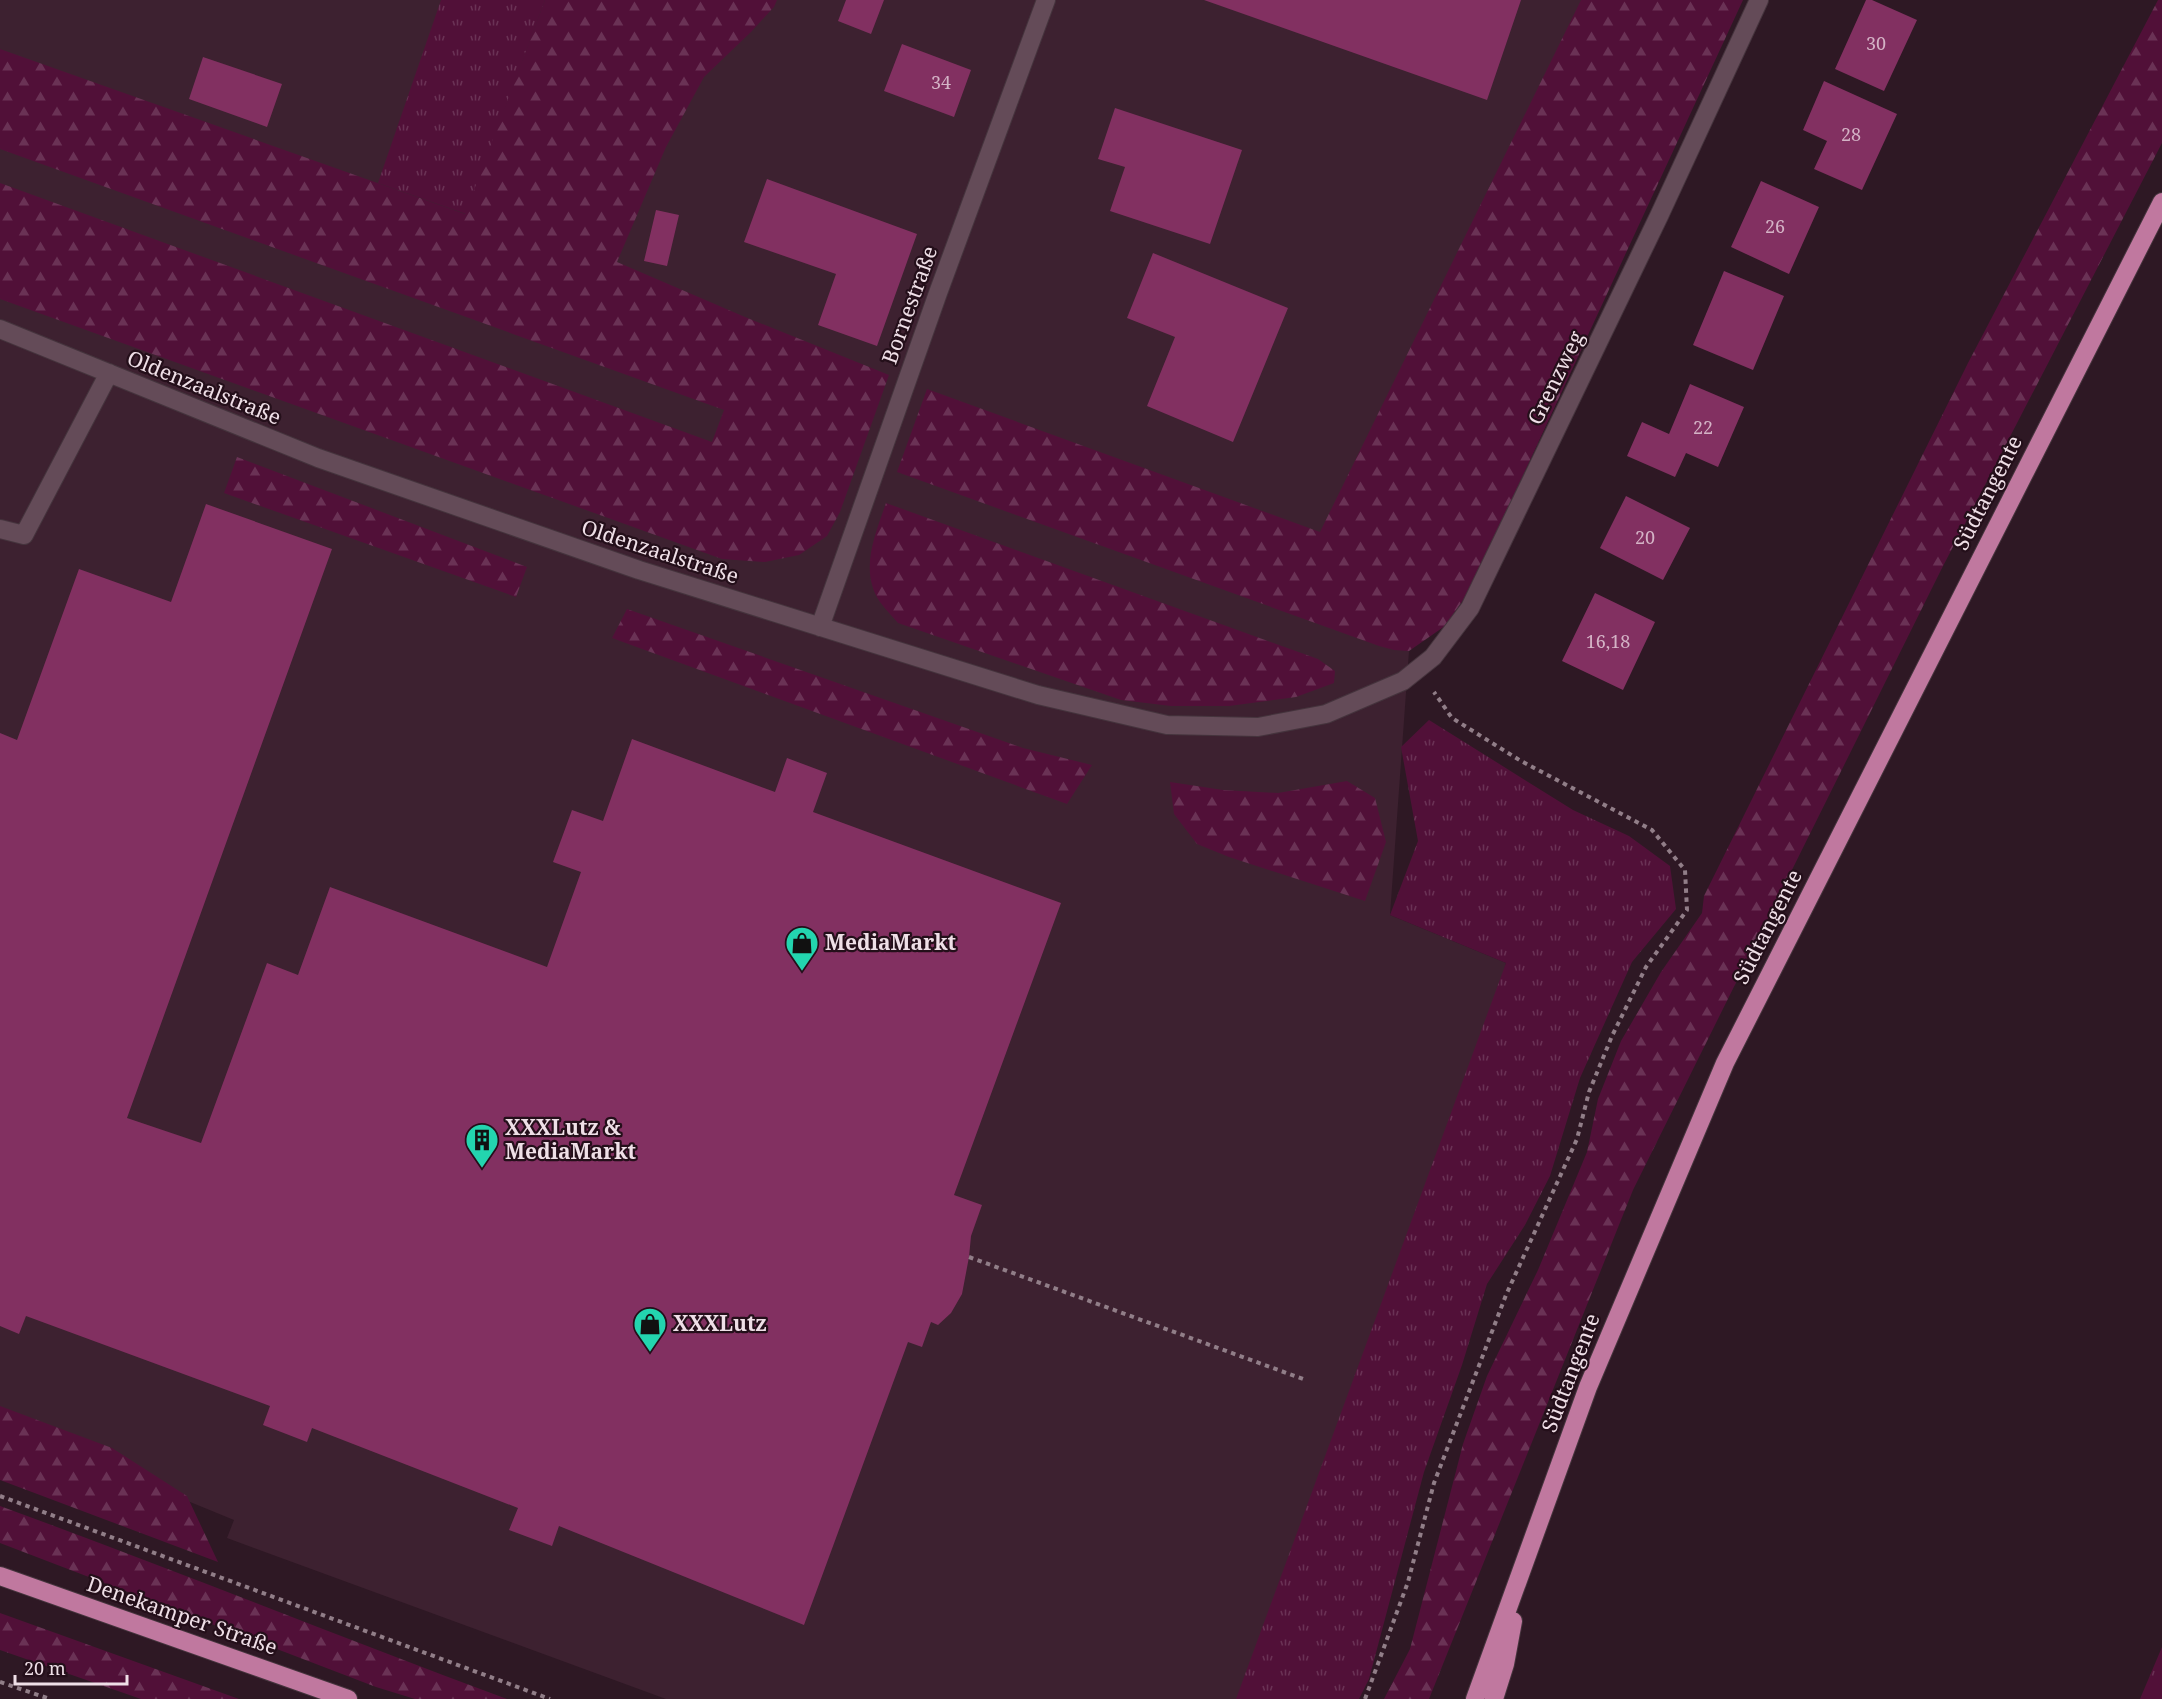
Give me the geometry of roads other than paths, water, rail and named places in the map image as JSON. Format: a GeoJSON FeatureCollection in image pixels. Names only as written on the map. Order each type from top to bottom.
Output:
{"type":"FeatureCollection","features":[{"type":"Feature","properties":{"kind":"main road","name":"Südtangente"},"geometry":{"type":"LineString","coordinates":[[1475,1699],[1587,1387],[1725,1063],[2162,202]]}},
{"type":"Feature","properties":{"kind":"main road","name":"Denekamper Straße"},"geometry":{"type":"LineString","coordinates":[[0,1576],[348,1699]]}},
{"type":"Feature","properties":{"kind":"main road"},"geometry":{"type":"LineString","coordinates":[[1494,1699],[1505,1664],[1520,1577]]}},
{"type":"Feature","properties":{"kind":"street","name":"Bornestraße"},"geometry":{"type":"LineString","coordinates":[[820,627],[938,293],[1046,0]]}},
{"type":"Feature","properties":{"kind":"street","name":"Grenzweg"},"geometry":{"type":"LineString","coordinates":[[1326,714],[1403,681],[1433,657],[1470,608],[1659,216],[1759,0]]}},
{"type":"Feature","properties":{"kind":"street","name":"Oldenzaalstraße"},"geometry":{"type":"LineString","coordinates":[[0,329],[318,458],[639,570],[1038,695],[1167,725],[1258,728],[1326,714]]}},
{"type":"Feature","properties":{"kind":"street"},"geometry":{"type":"LineString","coordinates":[[0,529],[24,536],[109,373]]}},
{"type":"Feature","properties":{"kind":"place","name":"MediaMarkt"},"geometry":{"type":"Point","coordinates":[802,972]}},
{"type":"Feature","properties":{"kind":"place","name":"XXXLutz & MediaMarkt"},"geometry":{"type":"Point","coordinates":[482,1169]}},
{"type":"Feature","properties":{"kind":"place","name":"XXXLutz"},"geometry":{"type":"Point","coordinates":[650,1353]}}]}
